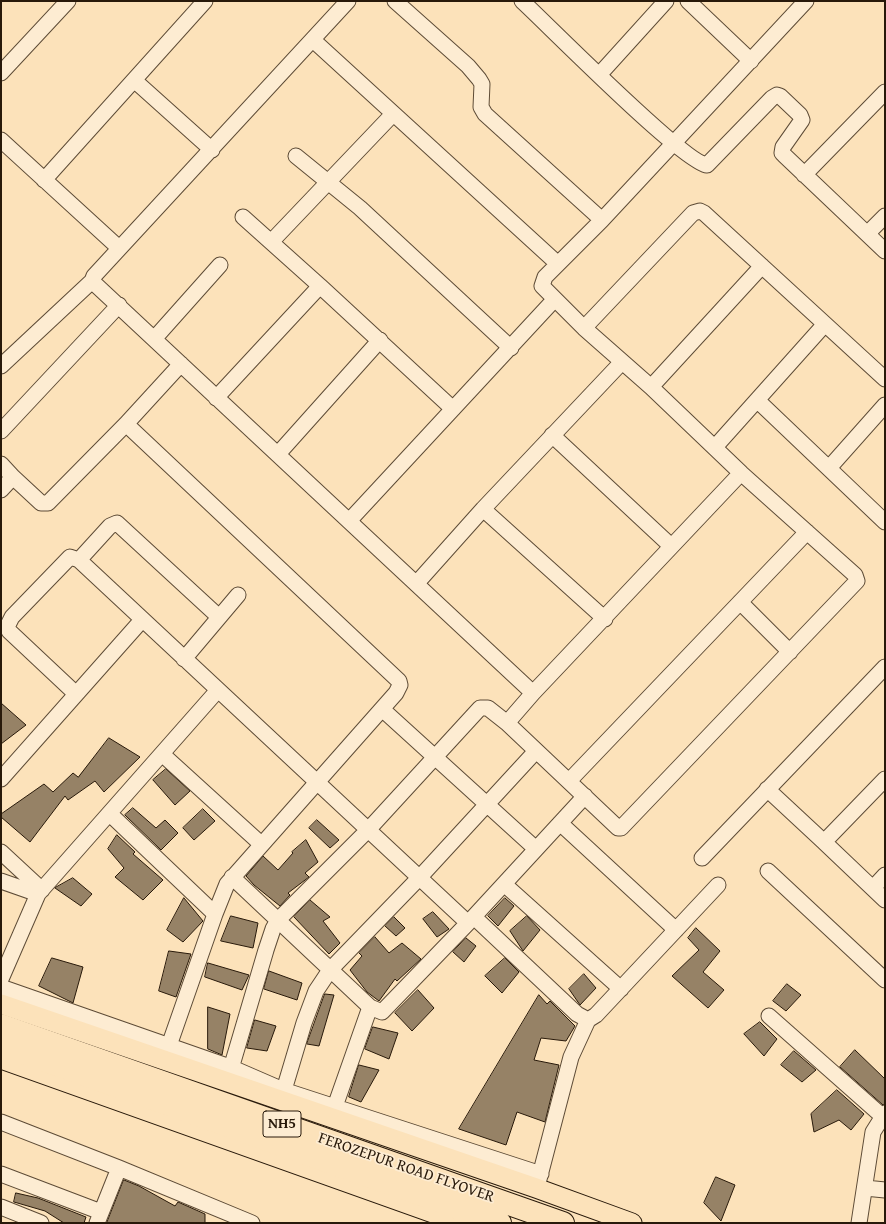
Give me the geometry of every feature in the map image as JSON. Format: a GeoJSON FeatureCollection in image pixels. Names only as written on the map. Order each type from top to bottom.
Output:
{"type":"FeatureCollection","features":[{"type":"Feature","properties":{"kind":"highway","name":"FEROZEPUR ROAD FLYOVER"},"geometry":{"type":"LineString","coordinates":[[1,1025],[562,1223]]}},
{"type":"Feature","properties":{"kind":"highway","name":"FEROZEPUR ROAD FLYOVER"},"geometry":{"type":"LineString","coordinates":[[1,1045],[500,1223]]}},
{"type":"Feature","properties":{"kind":"main road"},"geometry":{"type":"LineString","coordinates":[[1,1004],[166,1053],[282,1096],[539,1181],[632,1223]]}},
{"type":"Feature","properties":{"kind":"main road"},"geometry":{"type":"LineString","coordinates":[[1,1059],[432,1218],[461,1223]]}},
{"type":"Feature","properties":{"kind":"street"},"geometry":{"type":"LineString","coordinates":[[1,73],[68,1]]}},
{"type":"Feature","properties":{"kind":"street"},"geometry":{"type":"LineString","coordinates":[[44,180],[205,1]]}},
{"type":"Feature","properties":{"kind":"street"},"geometry":{"type":"LineString","coordinates":[[1,366],[92,280],[119,248],[212,150],[348,1]]}},
{"type":"Feature","properties":{"kind":"street"},"geometry":{"type":"LineString","coordinates":[[396,1],[468,66],[479,79],[482,84],[481,107],[486,114],[602,220]]}},
{"type":"Feature","properties":{"kind":"street"},"geometry":{"type":"LineString","coordinates":[[599,76],[666,1]]}},
{"type":"Feature","properties":{"kind":"street"},"geometry":{"type":"LineString","coordinates":[[688,1],[751,61]]}},
{"type":"Feature","properties":{"kind":"street"},"geometry":{"type":"LineString","coordinates":[[228,1075],[268,943],[278,920],[368,830],[480,708],[488,708],[507,723],[618,828],[624,826],[857,581],[855,575],[741,473],[651,387],[622,363],[554,300],[542,286],[545,277],[602,220],[673,142],[806,1]]}},
{"type":"Feature","properties":{"kind":"street"},"geometry":{"type":"LineString","coordinates":[[528,3],[599,76],[700,164],[707,165],[772,98],[777,95],[802,117],[800,125],[784,147],[782,153],[885,251]]}},
{"type":"Feature","properties":{"kind":"street"},"geometry":{"type":"LineString","coordinates":[[313,40],[558,264]]}},
{"type":"Feature","properties":{"kind":"street"},"geometry":{"type":"LineString","coordinates":[[134,80],[212,150]]}},
{"type":"Feature","properties":{"kind":"street"},"geometry":{"type":"LineString","coordinates":[[804,175],[885,92]]}},
{"type":"Feature","properties":{"kind":"street"},"geometry":{"type":"LineString","coordinates":[[271,242],[393,114]]}},
{"type":"Feature","properties":{"kind":"street"},"geometry":{"type":"LineString","coordinates":[[1,140],[119,248]]}},
{"type":"Feature","properties":{"kind":"street"},"geometry":{"type":"LineString","coordinates":[[296,156],[360,208],[511,348]]}},
{"type":"Feature","properties":{"kind":"street"},"geometry":{"type":"LineString","coordinates":[[584,328],[696,211],[704,213],[885,379]]}},
{"type":"Feature","properties":{"kind":"street"},"geometry":{"type":"LineString","coordinates":[[243,216],[380,340],[453,409]]}},
{"type":"Feature","properties":{"kind":"street"},"geometry":{"type":"LineString","coordinates":[[867,234],[885,216]]}},
{"type":"Feature","properties":{"kind":"street"},"geometry":{"type":"LineString","coordinates":[[154,339],[220,265]]}},
{"type":"Feature","properties":{"kind":"street"},"geometry":{"type":"LineString","coordinates":[[651,387],[762,266]]}},
{"type":"Feature","properties":{"kind":"street"},"geometry":{"type":"LineString","coordinates":[[92,280],[216,398],[278,454],[533,693]]}},
{"type":"Feature","properties":{"kind":"street"},"geometry":{"type":"LineString","coordinates":[[216,398],[320,286]]}},
{"type":"Feature","properties":{"kind":"street"},"geometry":{"type":"LineString","coordinates":[[349,521],[554,300]]}},
{"type":"Feature","properties":{"kind":"street"},"geometry":{"type":"LineString","coordinates":[[1,431],[119,305]]}},
{"type":"Feature","properties":{"kind":"street"},"geometry":{"type":"LineString","coordinates":[[715,447],[826,324]]}},
{"type":"Feature","properties":{"kind":"street"},"geometry":{"type":"LineString","coordinates":[[278,454],[380,340]]}},
{"type":"Feature","properties":{"kind":"street"},"geometry":{"type":"LineString","coordinates":[[416,584],[483,509],[622,363]]}},
{"type":"Feature","properties":{"kind":"street"},"geometry":{"type":"LineString","coordinates":[[1,464],[41,503],[48,502],[126,424],[181,364]]}},
{"type":"Feature","properties":{"kind":"street"},"geometry":{"type":"LineString","coordinates":[[758,401],[885,522]]}},
{"type":"Feature","properties":{"kind":"street"},"geometry":{"type":"LineString","coordinates":[[828,468],[885,405]]}},
{"type":"Feature","properties":{"kind":"street"},"geometry":{"type":"LineString","coordinates":[[1,987],[166,1053],[215,914],[224,891],[232,877],[399,689],[399,681],[126,424]]}},
{"type":"Feature","properties":{"kind":"street"},"geometry":{"type":"LineString","coordinates":[[552,436],[671,546]]}},
{"type":"Feature","properties":{"kind":"street"},"geometry":{"type":"LineString","coordinates":[[507,723],[533,693],[605,619],[671,546],[741,473]]}},
{"type":"Feature","properties":{"kind":"street"},"geometry":{"type":"LineString","coordinates":[[1,490],[13,477]]}},
{"type":"Feature","properties":{"kind":"street"},"geometry":{"type":"LineString","coordinates":[[483,509],[605,619]]}},
{"type":"Feature","properties":{"kind":"street"},"geometry":{"type":"LineString","coordinates":[[79,560],[110,526],[117,523],[219,616]]}},
{"type":"Feature","properties":{"kind":"street"},"geometry":{"type":"LineString","coordinates":[[569,781],[807,532]]}},
{"type":"Feature","properties":{"kind":"street"},"geometry":{"type":"LineString","coordinates":[[76,694],[9,631],[7,627],[12,617],[69,558],[74,557],[420,877],[577,1014],[588,1020]]}},
{"type":"Feature","properties":{"kind":"street"},"geometry":{"type":"LineString","coordinates":[[184,659],[238,595]]}},
{"type":"Feature","properties":{"kind":"street"},"geometry":{"type":"LineString","coordinates":[[740,602],[790,652]]}},
{"type":"Feature","properties":{"kind":"street"},"geometry":{"type":"LineString","coordinates":[[1,779],[142,620]]}},
{"type":"Feature","properties":{"kind":"street"},"geometry":{"type":"LineString","coordinates":[[702,858],[885,667]]}},
{"type":"Feature","properties":{"kind":"street"},"geometry":{"type":"LineString","coordinates":[[1,979],[40,892],[218,690]]}},
{"type":"Feature","properties":{"kind":"street"},"geometry":{"type":"LineString","coordinates":[[382,709],[436,756],[536,849]]}},
{"type":"Feature","properties":{"kind":"street"},"geometry":{"type":"LineString","coordinates":[[282,1096],[306,1017],[316,991],[330,970],[420,877],[536,751]]}},
{"type":"Feature","properties":{"kind":"street"},"geometry":{"type":"LineString","coordinates":[[162,754],[261,844]]}},
{"type":"Feature","properties":{"kind":"street"},"geometry":{"type":"LineString","coordinates":[[824,842],[885,780]]}},
{"type":"Feature","properties":{"kind":"street"},"geometry":{"type":"LineString","coordinates":[[767,789],[885,900]]}},
{"type":"Feature","properties":{"kind":"street"},"geometry":{"type":"LineString","coordinates":[[232,877],[370,1007],[380,1012],[385,1011],[585,796]]}},
{"type":"Feature","properties":{"kind":"street"},"geometry":{"type":"LineString","coordinates":[[110,814],[215,914]]}},
{"type":"Feature","properties":{"kind":"street"},"geometry":{"type":"LineString","coordinates":[[560,823],[676,930]]}},
{"type":"Feature","properties":{"kind":"street"},"geometry":{"type":"LineString","coordinates":[[1,852],[40,892]]}},
{"type":"Feature","properties":{"kind":"street"},"geometry":{"type":"LineString","coordinates":[[768,871],[885,980]]}},
{"type":"Feature","properties":{"kind":"street"},"geometry":{"type":"LineString","coordinates":[[873,888],[885,875]]}},
{"type":"Feature","properties":{"kind":"street"},"geometry":{"type":"LineString","coordinates":[[1,881],[40,892]]}},
{"type":"Feature","properties":{"kind":"street"},"geometry":{"type":"LineString","coordinates":[[504,884],[621,990]]}},
{"type":"Feature","properties":{"kind":"street"},"geometry":{"type":"LineString","coordinates":[[539,1181],[571,1057],[588,1020],[596,1015],[621,990],[718,885]]}},
{"type":"Feature","properties":{"kind":"street"},"geometry":{"type":"LineString","coordinates":[[333,1113],[370,1007]]}},
{"type":"Feature","properties":{"kind":"street"},"geometry":{"type":"LineString","coordinates":[[769,1016],[884,1114],[873,1132],[859,1223]]}},
{"type":"Feature","properties":{"kind":"street"},"geometry":{"type":"LineString","coordinates":[[2,1124],[119,1168],[252,1223]]}},
{"type":"Feature","properties":{"kind":"street"},"geometry":{"type":"LineString","coordinates":[[1,1174],[99,1218],[119,1168]]}},
{"type":"Feature","properties":{"kind":"street"},"geometry":{"type":"LineString","coordinates":[[865,1188],[885,1190]]}},
{"type":"Feature","properties":{"kind":"street"},"geometry":{"type":"LineString","coordinates":[[1,1207],[41,1223]]}},
{"type":"Feature","properties":{"kind":"building"},"geometry":{"type":"Polygon","coordinates":[[[1,703],[26,725],[1,744],[1,703]]]}},
{"type":"Feature","properties":{"kind":"building"},"geometry":{"type":"Polygon","coordinates":[[[109,738],[140,757],[104,792],[95,781],[68,800],[65,796],[30,842],[1,817],[1,814],[44,784],[53,792],[73,773],[78,777],[109,738]]]}},
{"type":"Feature","properties":{"kind":"building"},"geometry":{"type":"Polygon","coordinates":[[[166,769],[190,791],[175,805],[153,780],[166,769]]]}},
{"type":"Feature","properties":{"kind":"building"},"geometry":{"type":"Polygon","coordinates":[[[133,808],[156,828],[165,820],[178,833],[161,850],[125,815],[133,808]]]}},
{"type":"Feature","properties":{"kind":"building"},"geometry":{"type":"Polygon","coordinates":[[[203,809],[215,821],[194,840],[183,828],[203,809]]]}},
{"type":"Feature","properties":{"kind":"building"},"geometry":{"type":"Polygon","coordinates":[[[317,820],[339,840],[330,848],[309,828],[317,820]]]}},
{"type":"Feature","properties":{"kind":"building"},"geometry":{"type":"Polygon","coordinates":[[[117,835],[135,852],[133,854],[163,880],[143,900],[115,877],[124,868],[108,849],[117,835]]]}},
{"type":"Feature","properties":{"kind":"building"},"geometry":{"type":"Polygon","coordinates":[[[306,840],[318,862],[305,873],[309,877],[288,893],[290,895],[280,906],[254,885],[246,876],[263,856],[278,870],[293,853],[292,852],[306,840]]]}},
{"type":"Feature","properties":{"kind":"building"},"geometry":{"type":"Polygon","coordinates":[[[73,878],[92,894],[81,906],[55,888],[73,878]]]}},
{"type":"Feature","properties":{"kind":"building"},"geometry":{"type":"Polygon","coordinates":[[[184,898],[203,921],[183,942],[167,930],[184,898]]]}},
{"type":"Feature","properties":{"kind":"building"},"geometry":{"type":"Polygon","coordinates":[[[505,898],[514,906],[498,926],[488,916],[505,898]]]}},
{"type":"Feature","properties":{"kind":"building"},"geometry":{"type":"Polygon","coordinates":[[[310,900],[330,917],[323,921],[340,943],[329,954],[294,917],[310,900]]]}},
{"type":"Feature","properties":{"kind":"building"},"geometry":{"type":"Polygon","coordinates":[[[433,912],[449,929],[437,937],[423,919],[433,912]]]}},
{"type":"Feature","properties":{"kind":"building"},"geometry":{"type":"Polygon","coordinates":[[[231,916],[258,923],[253,948],[221,941],[231,916]]]}},
{"type":"Feature","properties":{"kind":"building"},"geometry":{"type":"Polygon","coordinates":[[[527,916],[540,930],[523,951],[510,931],[527,916]]]}},
{"type":"Feature","properties":{"kind":"building"},"geometry":{"type":"Polygon","coordinates":[[[394,917],[405,928],[396,936],[385,926],[394,917]]]}},
{"type":"Feature","properties":{"kind":"building"},"geometry":{"type":"Polygon","coordinates":[[[696,928],[720,951],[703,972],[724,990],[708,1008],[672,976],[699,950],[688,938],[696,928]]]}},
{"type":"Feature","properties":{"kind":"building"},"geometry":{"type":"Polygon","coordinates":[[[375,937],[389,953],[402,943],[421,959],[397,981],[395,979],[379,1001],[367,992],[350,970],[362,956],[359,953],[375,937]]]}},
{"type":"Feature","properties":{"kind":"building"},"geometry":{"type":"Polygon","coordinates":[[[466,938],[476,946],[464,962],[453,952],[466,938]]]}},
{"type":"Feature","properties":{"kind":"building"},"geometry":{"type":"Polygon","coordinates":[[[169,951],[191,954],[176,997],[159,991],[169,951]]]}},
{"type":"Feature","properties":{"kind":"building"},"geometry":{"type":"Polygon","coordinates":[[[52,958],[83,967],[73,1003],[39,986],[52,958]]]}},
{"type":"Feature","properties":{"kind":"building"},"geometry":{"type":"Polygon","coordinates":[[[505,958],[519,972],[502,993],[485,976],[505,958]]]}},
{"type":"Feature","properties":{"kind":"building"},"geometry":{"type":"Polygon","coordinates":[[[208,963],[249,975],[242,990],[205,977],[208,963]]]}},
{"type":"Feature","properties":{"kind":"building"},"geometry":{"type":"Polygon","coordinates":[[[269,971],[302,983],[297,1000],[264,989],[269,971]]]}},
{"type":"Feature","properties":{"kind":"building"},"geometry":{"type":"Polygon","coordinates":[[[584,974],[596,988],[580,1005],[569,989],[584,974]]]}},
{"type":"Feature","properties":{"kind":"building"},"geometry":{"type":"Polygon","coordinates":[[[787,984],[801,995],[786,1011],[773,1001],[787,984]]]}},
{"type":"Feature","properties":{"kind":"building"},"geometry":{"type":"Polygon","coordinates":[[[418,990],[434,1008],[412,1031],[395,1013],[418,990]]]}},
{"type":"Feature","properties":{"kind":"building"},"geometry":{"type":"Polygon","coordinates":[[[325,994],[334,995],[319,1046],[307,1044],[325,994]]]}},
{"type":"Feature","properties":{"kind":"building"},"geometry":{"type":"Polygon","coordinates":[[[539,995],[547,1004],[550,1001],[575,1026],[566,1041],[541,1038],[534,1060],[559,1065],[545,1122],[517,1112],[506,1145],[459,1129],[539,995]]]}},
{"type":"Feature","properties":{"kind":"building"},"geometry":{"type":"Polygon","coordinates":[[[208,1007],[230,1014],[222,1055],[208,1049],[208,1007]]]}},
{"type":"Feature","properties":{"kind":"building"},"geometry":{"type":"Polygon","coordinates":[[[255,1020],[276,1026],[267,1051],[247,1048],[255,1020]]]}},
{"type":"Feature","properties":{"kind":"building"},"geometry":{"type":"Polygon","coordinates":[[[760,1022],[777,1039],[764,1056],[744,1034],[760,1022]]]}},
{"type":"Feature","properties":{"kind":"building"},"geometry":{"type":"Polygon","coordinates":[[[373,1027],[398,1033],[389,1059],[365,1049],[373,1027]]]}},
{"type":"Feature","properties":{"kind":"building"},"geometry":{"type":"Polygon","coordinates":[[[855,1050],[885,1079],[885,1104],[883,1105],[840,1067],[855,1050]]]}},
{"type":"Feature","properties":{"kind":"building"},"geometry":{"type":"Polygon","coordinates":[[[794,1051],[816,1070],[802,1082],[781,1065],[794,1051]]]}},
{"type":"Feature","properties":{"kind":"building"},"geometry":{"type":"Polygon","coordinates":[[[359,1065],[379,1070],[361,1102],[349,1097],[359,1065]]]}},
{"type":"Feature","properties":{"kind":"building"},"geometry":{"type":"Polygon","coordinates":[[[837,1090],[864,1114],[851,1130],[839,1120],[814,1132],[811,1114],[837,1090]]]}},
{"type":"Feature","properties":{"kind":"building"},"geometry":{"type":"Polygon","coordinates":[[[716,1177],[735,1185],[721,1221],[704,1203],[716,1177]]]}},
{"type":"Feature","properties":{"kind":"building"},"geometry":{"type":"Polygon","coordinates":[[[124,1180],[139,1186],[175,1206],[178,1202],[205,1214],[205,1223],[107,1223],[124,1180]]]}},
{"type":"Feature","properties":{"kind":"building"},"geometry":{"type":"Polygon","coordinates":[[[16,1193],[38,1198],[86,1217],[84,1223],[64,1223],[45,1211],[14,1202],[16,1193]]]}}]}
